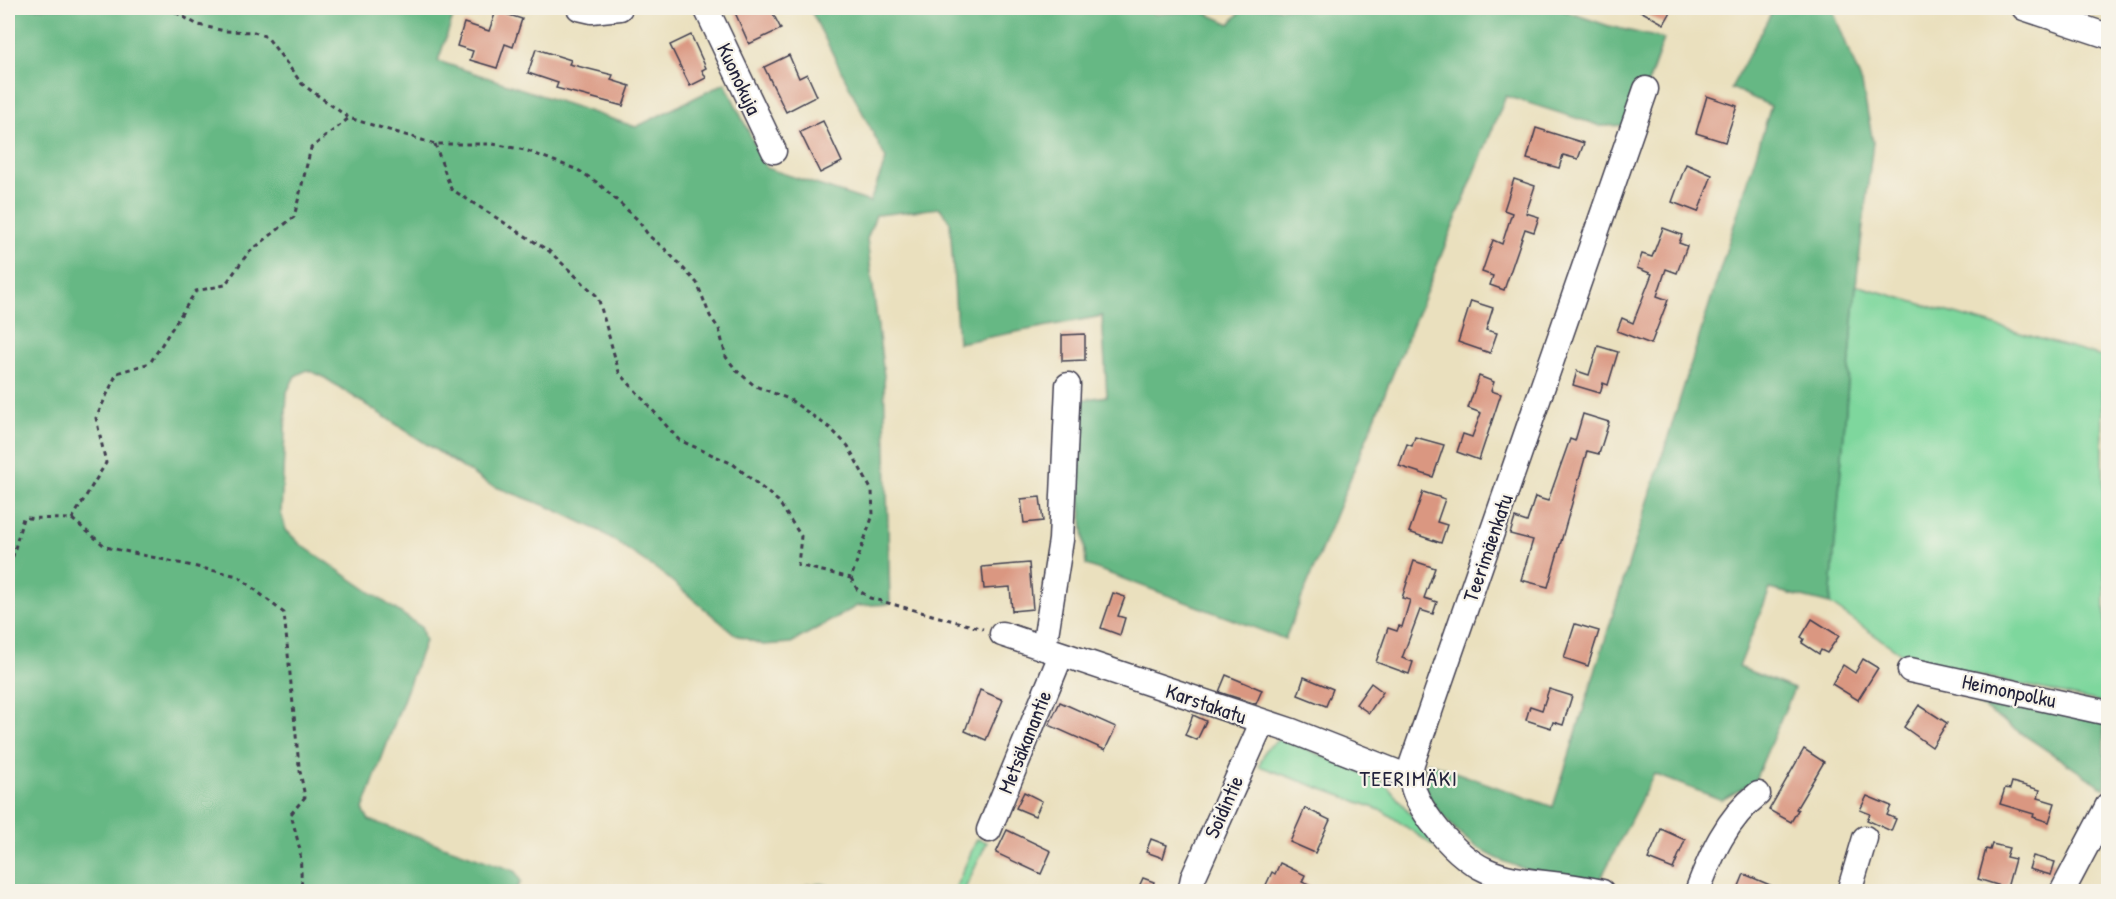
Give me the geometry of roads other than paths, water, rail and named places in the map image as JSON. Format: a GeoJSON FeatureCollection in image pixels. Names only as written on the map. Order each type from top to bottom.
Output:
{"type":"FeatureCollection","features":[{"type":"Feature","properties":{"kind":"street"},"geometry":{"type":"LineString","coordinates":[[579,8],[592,11],[620,8]]}},
{"type":"Feature","properties":{"kind":"street","name":"Kuonokuja"},"geometry":{"type":"LineString","coordinates":[[706,8],[774,151]]}},
{"type":"Feature","properties":{"kind":"street"},"geometry":{"type":"LineString","coordinates":[[2024,8],[2109,36]]}},
{"type":"Feature","properties":{"kind":"street","name":"Teerimäenkatu"},"geometry":{"type":"LineString","coordinates":[[1409,777],[1646,89]]}},
{"type":"Feature","properties":{"kind":"street","name":"Metsäkanantie"},"geometry":{"type":"LineString","coordinates":[[989,830],[1052,651],[1061,540],[1068,385]]}},
{"type":"Feature","properties":{"kind":"street","name":"Karstakatu"},"geometry":{"type":"LineString","coordinates":[[1002,634],[1329,744],[1409,777]]}},
{"type":"Feature","properties":{"kind":"street","name":"Heimonpolku"},"geometry":{"type":"LineString","coordinates":[[1910,670],[2109,713]]}},
{"type":"Feature","properties":{"kind":"street","name":"Soidintie"},"geometry":{"type":"LineString","coordinates":[[1190,891],[1193,878],[1262,723]]}},
{"type":"Feature","properties":{"kind":"street"},"geometry":{"type":"LineString","coordinates":[[1409,777],[1420,805],[1463,857],[1519,886],[1602,891]]}},
{"type":"Feature","properties":{"kind":"street"},"geometry":{"type":"LineString","coordinates":[[1697,891],[1719,841],[1735,815],[1758,794]]}},
{"type":"Feature","properties":{"kind":"street"},"geometry":{"type":"LineString","coordinates":[[2062,891],[2109,805]]}},
{"type":"Feature","properties":{"kind":"street"},"geometry":{"type":"LineString","coordinates":[[1849,891],[1865,838]]}},
{"type":"Feature","properties":{"kind":"district","name":"TEERIMÄKI"},"geometry":{"type":"Point","coordinates":[1409,778]}}]}
